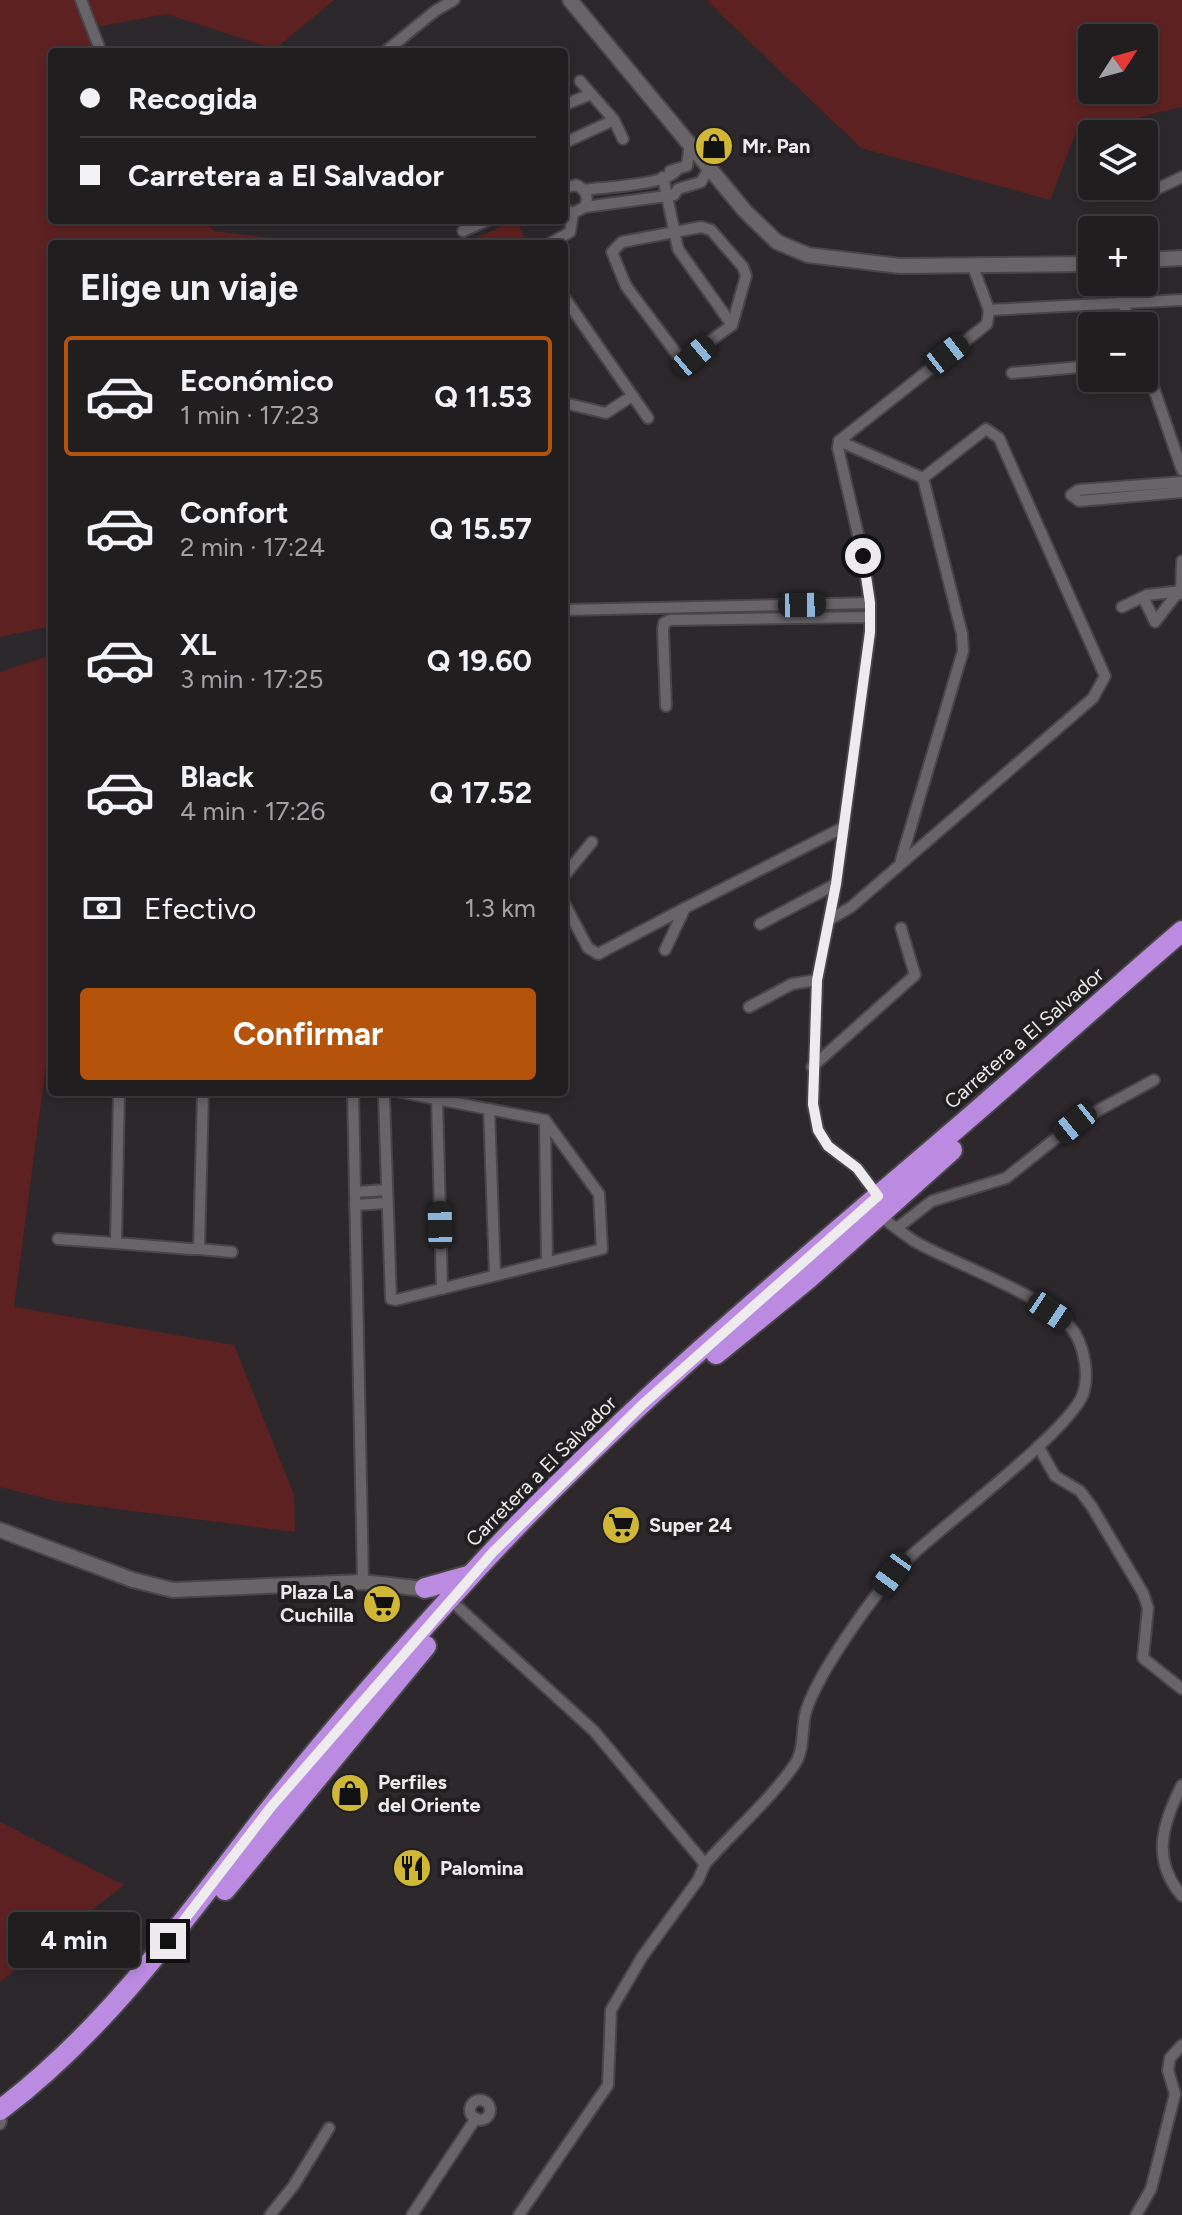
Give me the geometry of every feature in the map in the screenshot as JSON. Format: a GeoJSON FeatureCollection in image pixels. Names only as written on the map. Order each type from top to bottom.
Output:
{"type":"FeatureCollection","features":[{"type":"Feature","properties":{"kind":"highway","name":"Carretera a El Salvador"},"geometry":{"type":"LineString","coordinates":[[0,2119],[80,2056],[120,2015],[294,1806],[442,1597],[471,1575],[621,1424],[850,1220],[885,1213],[1182,931]]}},
{"type":"Feature","properties":{"kind":"highway","name":"Carretera a El Salvador"},"geometry":{"type":"LineString","coordinates":[[0,2119],[130,1985],[442,1597],[592,1469],[712,1358],[885,1213],[1182,946]]}},
{"type":"Feature","properties":{"kind":"highway"},"geometry":{"type":"LineString","coordinates":[[803,1284],[793,1277],[836,1239],[850,1220]]}},
{"type":"Feature","properties":{"kind":"highway"},"geometry":{"type":"LineString","coordinates":[[442,1597],[471,1575]]}},
{"type":"Feature","properties":{"kind":"highway"},"geometry":{"type":"LineString","coordinates":[[294,1806],[287,1799],[323,1746]]}},
{"type":"Feature","properties":{"kind":"street"},"geometry":{"type":"LineString","coordinates":[[81,0],[99,48]]}},
{"type":"Feature","properties":{"kind":"street"},"geometry":{"type":"LineString","coordinates":[[390,48],[435,11],[454,0]]}},
{"type":"Feature","properties":{"kind":"street"},"geometry":{"type":"LineString","coordinates":[[570,0],[772,239],[808,255],[900,266],[1078,264]]}},
{"type":"Feature","properties":{"kind":"street"},"geometry":{"type":"LineString","coordinates":[[580,81],[614,120],[623,139]]}},
{"type":"Feature","properties":{"kind":"street"},"geometry":{"type":"LineString","coordinates":[[568,103],[591,94]]}},
{"type":"Feature","properties":{"kind":"street"},"geometry":{"type":"LineString","coordinates":[[568,141],[614,120]]}},
{"type":"Feature","properties":{"kind":"street"},"geometry":{"type":"LineString","coordinates":[[690,142],[676,171],[671,196],[678,249],[732,325]]}},
{"type":"Feature","properties":{"kind":"street"},"geometry":{"type":"LineString","coordinates":[[568,184],[584,190],[708,164]]}},
{"type":"Feature","properties":{"kind":"street"},"geometry":{"type":"LineString","coordinates":[[693,185],[708,164]]}},
{"type":"Feature","properties":{"kind":"street"},"geometry":{"type":"LineString","coordinates":[[676,171],[693,185]]}},
{"type":"Feature","properties":{"kind":"street"},"geometry":{"type":"LineString","coordinates":[[1158,189],[1182,177]]}},
{"type":"Feature","properties":{"kind":"street"},"geometry":{"type":"LineString","coordinates":[[556,240],[570,232],[568,211],[671,196],[678,189],[693,185],[729,191]]}},
{"type":"Feature","properties":{"kind":"street"},"geometry":{"type":"LineString","coordinates":[[584,190],[587,198],[585,207]]}},
{"type":"Feature","properties":{"kind":"street"},"geometry":{"type":"LineString","coordinates":[[463,231],[479,224]]}},
{"type":"Feature","properties":{"kind":"street"},"geometry":{"type":"LineString","coordinates":[[707,227],[743,267],[746,276],[732,325],[694,356],[679,357],[626,286],[612,252],[614,246],[707,227]]}},
{"type":"Feature","properties":{"kind":"street"},"geometry":{"type":"LineString","coordinates":[[1158,259],[1182,258]]}},
{"type":"Feature","properties":{"kind":"street"},"geometry":{"type":"LineString","coordinates":[[519,2215],[608,2085],[611,2010],[642,1957],[698,1880],[705,1864],[795,1764],[806,1712],[819,1683],[892,1574],[1038,1446],[1082,1396],[1086,1378],[1077,1336],[1066,1322],[1034,1301],[915,1241],[885,1213],[857,1168],[828,1146],[818,1130],[813,1104],[817,980],[836,884],[870,617],[863,556],[838,456],[839,441],[987,324],[989,310],[972,264]]}},
{"type":"Feature","properties":{"kind":"street"},"geometry":{"type":"LineString","coordinates":[[1120,296],[1126,312]]}},
{"type":"Feature","properties":{"kind":"street"},"geometry":{"type":"LineString","coordinates":[[989,310],[1182,300]]}},
{"type":"Feature","properties":{"kind":"street"},"geometry":{"type":"LineString","coordinates":[[568,303],[648,418]]}},
{"type":"Feature","properties":{"kind":"street"},"geometry":{"type":"LineString","coordinates":[[1012,373],[1078,367]]}},
{"type":"Feature","properties":{"kind":"street"},"geometry":{"type":"LineString","coordinates":[[1155,392],[1182,470]]}},
{"type":"Feature","properties":{"kind":"street"},"geometry":{"type":"LineString","coordinates":[[568,404],[606,413],[632,396]]}},
{"type":"Feature","properties":{"kind":"street"},"geometry":{"type":"LineString","coordinates":[[829,920],[851,907],[1093,698],[1105,676],[999,438],[986,429],[923,478]]}},
{"type":"Feature","properties":{"kind":"street"},"geometry":{"type":"LineString","coordinates":[[839,441],[923,478]]}},
{"type":"Feature","properties":{"kind":"street"},"geometry":{"type":"LineString","coordinates":[[900,862],[963,651],[962,634],[923,478]]}},
{"type":"Feature","properties":{"kind":"street"},"geometry":{"type":"LineString","coordinates":[[1182,482],[1078,490],[1071,495],[1079,501],[1182,492]]}},
{"type":"Feature","properties":{"kind":"street"},"geometry":{"type":"LineString","coordinates":[[1143,597],[1155,622],[1181,593],[1182,561]]}},
{"type":"Feature","properties":{"kind":"street"},"geometry":{"type":"LineString","coordinates":[[1122,607],[1143,597],[1181,593]]}},
{"type":"Feature","properties":{"kind":"street"},"geometry":{"type":"LineString","coordinates":[[568,610],[870,603]]}},
{"type":"Feature","properties":{"kind":"street"},"geometry":{"type":"LineString","coordinates":[[666,706],[663,630],[664,623],[670,620],[870,617]]}},
{"type":"Feature","properties":{"kind":"street"},"geometry":{"type":"LineString","coordinates":[[568,910],[588,948],[598,954],[844,827]]}},
{"type":"Feature","properties":{"kind":"street"},"geometry":{"type":"LineString","coordinates":[[568,871],[592,842]]}},
{"type":"Feature","properties":{"kind":"street"},"geometry":{"type":"LineString","coordinates":[[760,924],[836,884]]}},
{"type":"Feature","properties":{"kind":"street"},"geometry":{"type":"LineString","coordinates":[[665,950],[685,908]]}},
{"type":"Feature","properties":{"kind":"street"},"geometry":{"type":"LineString","coordinates":[[812,1067],[915,975],[901,928]]}},
{"type":"Feature","properties":{"kind":"street"},"geometry":{"type":"LineString","coordinates":[[749,1007],[792,984],[817,980]]}},
{"type":"Feature","properties":{"kind":"street"},"geometry":{"type":"LineString","coordinates":[[885,1213],[1006,1178],[1075,1123],[1154,1080]]}},
{"type":"Feature","properties":{"kind":"street"},"geometry":{"type":"LineString","coordinates":[[116,1243],[119,1096]]}},
{"type":"Feature","properties":{"kind":"street"},"geometry":{"type":"LineString","coordinates":[[199,1249],[203,1096]]}},
{"type":"Feature","properties":{"kind":"street"},"geometry":{"type":"LineString","coordinates":[[353,1096],[363,1582]]}},
{"type":"Feature","properties":{"kind":"street"},"geometry":{"type":"LineString","coordinates":[[385,1096],[391,1299],[597,1252],[603,1242],[599,1194],[545,1120],[425,1096]]}},
{"type":"Feature","properties":{"kind":"street"},"geometry":{"type":"LineString","coordinates":[[437,1098],[442,1289]]}},
{"type":"Feature","properties":{"kind":"street"},"geometry":{"type":"LineString","coordinates":[[489,1109],[495,1275]]}},
{"type":"Feature","properties":{"kind":"street"},"geometry":{"type":"LineString","coordinates":[[545,1120],[547,1262]]}},
{"type":"Feature","properties":{"kind":"street"},"geometry":{"type":"LineString","coordinates":[[355,1192],[386,1190]]}},
{"type":"Feature","properties":{"kind":"street"},"geometry":{"type":"LineString","coordinates":[[355,1205],[386,1203]]}},
{"type":"Feature","properties":{"kind":"street"},"geometry":{"type":"LineString","coordinates":[[58,1239],[232,1252]]}},
{"type":"Feature","properties":{"kind":"street"},"geometry":{"type":"LineString","coordinates":[[1038,1446],[1055,1476],[1080,1491],[1092,1507],[1143,1593],[1148,1608],[1143,1658],[1182,1689]]}},
{"type":"Feature","properties":{"kind":"street"},"geometry":{"type":"LineString","coordinates":[[0,1530],[133,1580],[173,1590],[363,1582],[442,1597],[594,1731],[705,1864]]}},
{"type":"Feature","properties":{"kind":"street"},"geometry":{"type":"LineString","coordinates":[[1182,1785],[1164,1825],[1163,1868],[1168,1880],[1182,1896]]}},
{"type":"Feature","properties":{"kind":"street"},"geometry":{"type":"LineString","coordinates":[[1136,2215],[1151,2189],[1175,2094],[1168,2070],[1170,2058],[1182,2045]]}},
{"type":"Feature","properties":{"kind":"street"},"geometry":{"type":"LineString","coordinates":[[412,2215],[476,2118]]}},
{"type":"Feature","properties":{"kind":"street"},"geometry":{"type":"LineString","coordinates":[[270,2215],[294,2185],[329,2128]]}},
{"type":"Feature","properties":{"kind":"shaded area"},"geometry":{"type":"Polygon","coordinates":[[[0,0],[334,0],[276,48],[166,14],[90,28],[90,48],[48,48],[48,224],[206,224],[214,231],[290,240],[48,240],[48,627],[0,637],[0,0]]]}},
{"type":"Feature","properties":{"kind":"shaded area"},"geometry":{"type":"Polygon","coordinates":[[[706,0],[1182,0],[1182,107],[1127,120],[1078,120],[1078,132],[1050,200],[861,148],[706,0]]]}},
{"type":"Feature","properties":{"kind":"shaded area"},"geometry":{"type":"Polygon","coordinates":[[[508,224],[519,224],[525,240],[476,240],[508,224]]]}},
{"type":"Feature","properties":{"kind":"shaded area"},"geometry":{"type":"Polygon","coordinates":[[[48,656],[48,1049],[14,1307],[234,1345],[294,1495],[295,1532],[56,1501],[0,1487],[0,672],[48,656]]]}},
{"type":"Feature","properties":{"kind":"shaded area"},"geometry":{"type":"Polygon","coordinates":[[[0,1822],[124,1885],[0,1982],[0,1822]]]}},
{"type":"Feature","properties":{"kind":"building"},"geometry":{"type":"Polygon","coordinates":[[[712,127],[726,143],[712,155],[698,139],[712,127]]]}},
{"type":"Feature","properties":{"kind":"place","name":"Mr. Pan"},"geometry":{"type":"Point","coordinates":[714,146]}},
{"type":"Feature","properties":{"kind":"place","name":"Super 24"},"geometry":{"type":"Point","coordinates":[621,1525]}},
{"type":"Feature","properties":{"kind":"place","name":"Plaza La Cuchilla"},"geometry":{"type":"Point","coordinates":[382,1604]}},
{"type":"Feature","properties":{"kind":"place","name":"Perfiles del Oriente"},"geometry":{"type":"Point","coordinates":[350,1793]}},
{"type":"Feature","properties":{"kind":"place","name":"Palomina"},"geometry":{"type":"Point","coordinates":[412,1868]}},
{"type":"Feature","properties":{"kind":"route"},"geometry":{"type":"LineString","coordinates":[[168,1941],[271,1807],[384,1672],[493,1552],[643,1404],[878,1196],[857,1168],[828,1146],[818,1130],[813,1104],[812,1067],[817,980],[836,884],[870,632],[870,603],[863,556]]}}]}
